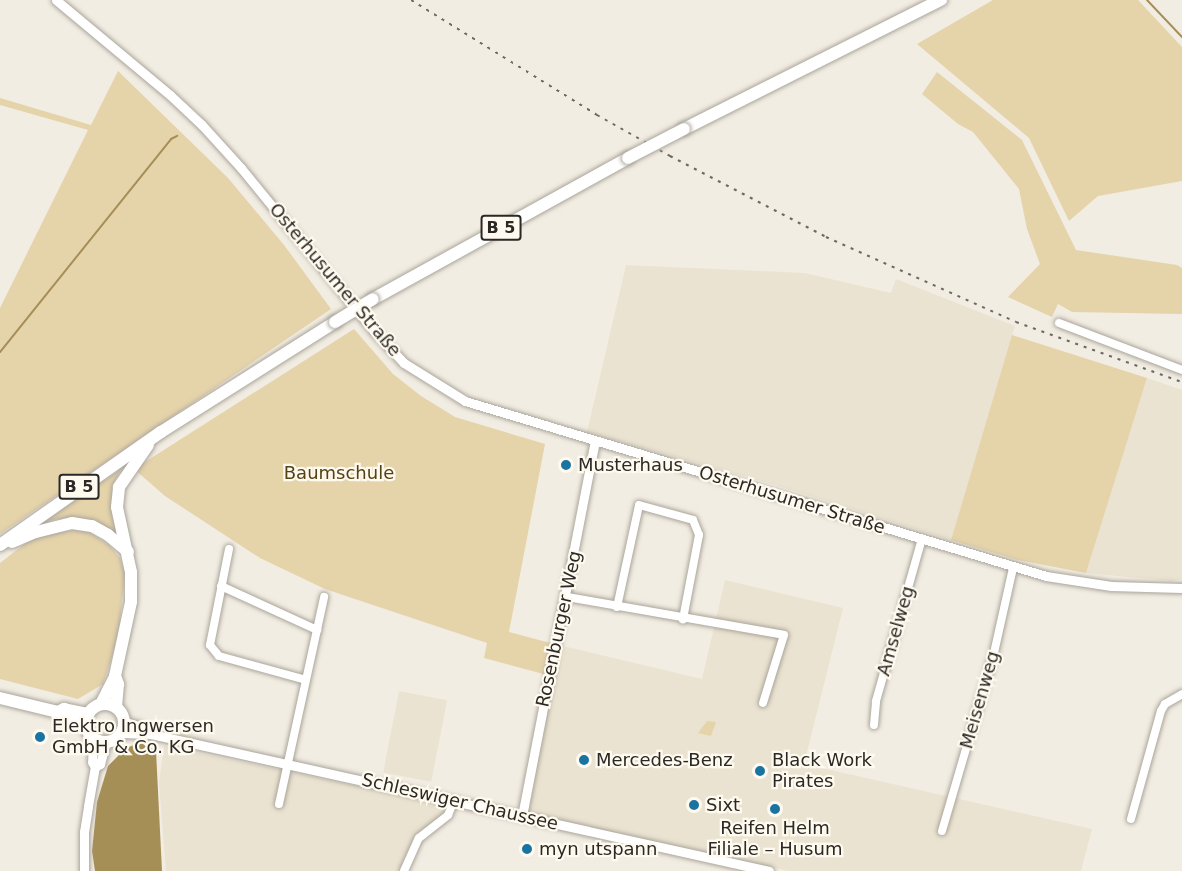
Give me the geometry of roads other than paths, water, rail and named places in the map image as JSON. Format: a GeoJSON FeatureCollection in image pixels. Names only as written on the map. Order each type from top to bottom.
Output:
{"type":"FeatureCollection","features":[{"type":"Feature","properties":{"kind":"main road","name":"B 5"},"geometry":{"type":"LineString","coordinates":[[0,546],[161,432],[373,299],[628,158],[941,0]]}},
{"type":"Feature","properties":{"kind":"main road"},"geometry":{"type":"LineString","coordinates":[[87,719],[101,704],[115,676],[131,602],[131,572],[117,507],[119,487],[131,466],[161,432]]}},
{"type":"Feature","properties":{"kind":"main road"},"geometry":{"type":"LineString","coordinates":[[0,546],[36,531],[72,523],[92,526],[128,552]]}},
{"type":"Feature","properties":{"kind":"main road"},"geometry":{"type":"LineString","coordinates":[[0,698],[58,712],[64,709],[87,719],[93,738],[106,742],[123,728],[116,707],[118,684],[115,676]]}},
{"type":"Feature","properties":{"kind":"main road"},"geometry":{"type":"LineString","coordinates":[[101,704],[116,707]]}},
{"type":"Feature","properties":{"kind":"street","name":"Osterhusumer Straße"},"geometry":{"type":"LineString","coordinates":[[56,0],[170,95],[202,125],[241,168],[373,330],[405,363],[465,401],[922,538],[1014,568],[1085,583],[1182,588]]}},
{"type":"Feature","properties":{"kind":"street"},"geometry":{"type":"LineString","coordinates":[[1059,323],[1182,370]]}},
{"type":"Feature","properties":{"kind":"street","name":"Rosenburger Weg"},"geometry":{"type":"LineString","coordinates":[[522,816],[567,597],[595,441]]}},
{"type":"Feature","properties":{"kind":"street"},"geometry":{"type":"LineString","coordinates":[[617,607],[639,505],[693,519],[699,535],[683,618]]}},
{"type":"Feature","properties":{"kind":"street","name":"Amselweg"},"geometry":{"type":"LineString","coordinates":[[874,725],[876,700],[922,538]]}},
{"type":"Feature","properties":{"kind":"street"},"geometry":{"type":"LineString","coordinates":[[230,549],[210,645],[219,656],[306,680]]}},
{"type":"Feature","properties":{"kind":"street","name":"Meisenweg"},"geometry":{"type":"LineString","coordinates":[[942,831],[994,653],[1014,568]]}},
{"type":"Feature","properties":{"kind":"street"},"geometry":{"type":"LineString","coordinates":[[221,586],[316,630]]}},
{"type":"Feature","properties":{"kind":"street"},"geometry":{"type":"LineString","coordinates":[[279,804],[324,597]]}},
{"type":"Feature","properties":{"kind":"street"},"geometry":{"type":"LineString","coordinates":[[567,597],[784,635],[764,704]]}},
{"type":"Feature","properties":{"kind":"street"},"geometry":{"type":"LineString","coordinates":[[1131,819],[1161,711],[1165,704],[1182,694]]}},
{"type":"Feature","properties":{"kind":"street","name":"Schleswiger Chaussee"},"geometry":{"type":"LineString","coordinates":[[123,728],[769,871]]}},
{"type":"Feature","properties":{"kind":"street"},"geometry":{"type":"LineString","coordinates":[[84,871],[84,832],[95,767],[92,762],[93,738]]}},
{"type":"Feature","properties":{"kind":"street"},"geometry":{"type":"LineString","coordinates":[[95,767],[100,764],[106,742]]}},
{"type":"Feature","properties":{"kind":"street"},"geometry":{"type":"LineString","coordinates":[[404,871],[419,838],[448,815],[454,801]]}},
{"type":"Feature","properties":{"kind":"waterway"},"geometry":{"type":"LineString","coordinates":[[1147,0],[1182,37]]}},
{"type":"Feature","properties":{"kind":"waterway"},"geometry":{"type":"LineString","coordinates":[[0,352],[171,139],[177,136]]}},
{"type":"Feature","properties":{"kind":"railway"},"geometry":{"type":"LineString","coordinates":[[411,0],[597,115],[670,156],[826,237],[1016,322],[1182,382]]}},
{"type":"Feature","properties":{"kind":"place","name":"Musterhaus"},"geometry":{"type":"Point","coordinates":[566,465]}},
{"type":"Feature","properties":{"kind":"place","name":"Elektro Ingwersen GmbH & Co. KG"},"geometry":{"type":"Point","coordinates":[40,737]}},
{"type":"Feature","properties":{"kind":"place","name":"Mercedes-Benz"},"geometry":{"type":"Point","coordinates":[584,760]}},
{"type":"Feature","properties":{"kind":"place","name":"Black Work Pirates"},"geometry":{"type":"Point","coordinates":[760,771]}},
{"type":"Feature","properties":{"kind":"place","name":"Sixt"},"geometry":{"type":"Point","coordinates":[694,805]}},
{"type":"Feature","properties":{"kind":"place","name":"Reifen Helm Filiale – Husum"},"geometry":{"type":"Point","coordinates":[775,809]}},
{"type":"Feature","properties":{"kind":"place","name":"myn utspann"},"geometry":{"type":"Point","coordinates":[527,849]}},
{"type":"Feature","properties":{"kind":"park label","name":"Baumschule"},"geometry":{"type":"Point","coordinates":[339,473]}}]}
